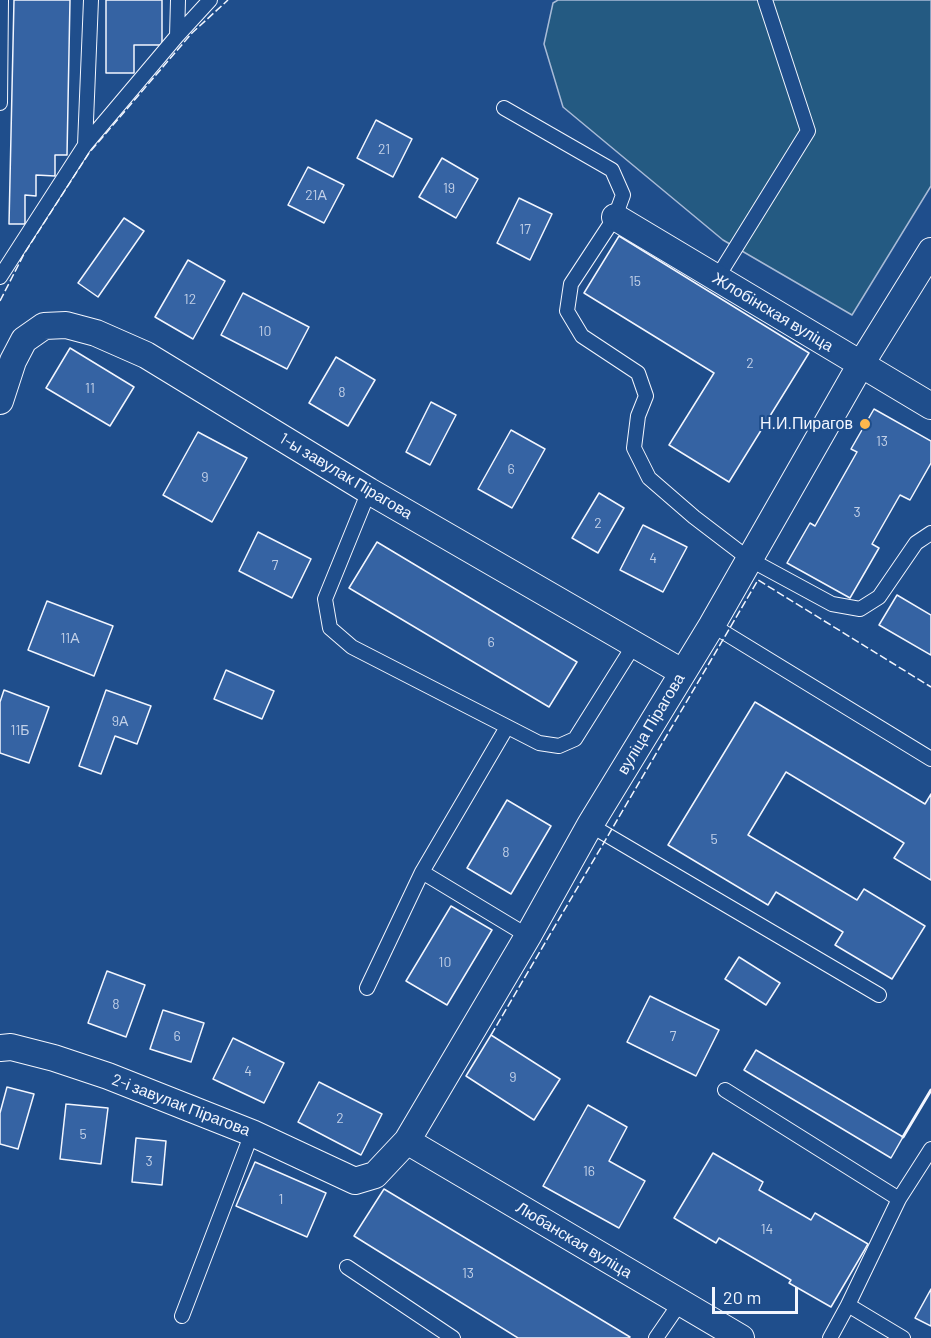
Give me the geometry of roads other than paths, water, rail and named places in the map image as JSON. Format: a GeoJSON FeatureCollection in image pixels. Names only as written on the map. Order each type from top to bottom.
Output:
{"type":"FeatureCollection","features":[{"type":"Feature","properties":{"kind":"street","name":"Жлобінская вуліца"},"geometry":{"type":"LineString","coordinates":[[615,217],[931,406]]}},
{"type":"Feature","properties":{"kind":"street","name":"вуліца Пірагова"},"geometry":{"type":"LineString","coordinates":[[355,1181],[375,1175],[407,1141],[528,936],[590,825],[712,625],[861,364],[931,250]]}},
{"type":"Feature","properties":{"kind":"street","name":"1-ы завулак Пірагова"},"geometry":{"type":"LineString","coordinates":[[0,401],[7,358],[24,340],[44,326],[66,325],[96,333],[146,355],[369,491],[682,672]]}},
{"type":"Feature","properties":{"kind":"street","name":"2-і завулак Пірагова"},"geometry":{"type":"LineString","coordinates":[[0,1048],[11,1047],[54,1058],[108,1076],[252,1133],[355,1181]]}},
{"type":"Feature","properties":{"kind":"street","name":"Любанская вуліца"},"geometry":{"type":"LineString","coordinates":[[407,1141],[741,1338]]}},
{"type":"Feature","properties":{"kind":"lane"},"geometry":{"type":"LineString","coordinates":[[0,103],[1,0]]}},
{"type":"Feature","properties":{"kind":"lane"},"geometry":{"type":"LineString","coordinates":[[85,145],[90,0]]}},
{"type":"Feature","properties":{"kind":"lane"},"geometry":{"type":"LineString","coordinates":[[177,36],[178,0]]}},
{"type":"Feature","properties":{"kind":"lane"},"geometry":{"type":"LineString","coordinates":[[0,277],[85,145],[210,0]]}},
{"type":"Feature","properties":{"kind":"lane"},"geometry":{"type":"LineString","coordinates":[[717,278],[808,131],[765,0]]}},
{"type":"Feature","properties":{"kind":"lane"},"geometry":{"type":"LineString","coordinates":[[504,108],[612,170],[623,195],[615,217],[572,284],[567,311],[582,336],[638,373],[646,396],[638,416],[634,448],[649,478],[694,517],[749,559],[832,604],[860,609],[879,597],[916,543],[931,533]]}},
{"type":"Feature","properties":{"kind":"lane"},"geometry":{"type":"LineString","coordinates":[[369,491],[324,599],[330,628],[352,647],[539,743],[559,746],[574,739],[634,645]]}},
{"type":"Feature","properties":{"kind":"lane"},"geometry":{"type":"LineString","coordinates":[[712,625],[931,759]]}},
{"type":"Feature","properties":{"kind":"lane"},"geometry":{"type":"LineString","coordinates":[[367,988],[422,872],[507,727]]}},
{"type":"Feature","properties":{"kind":"lane"},"geometry":{"type":"LineString","coordinates":[[590,825],[879,995]]}},
{"type":"Feature","properties":{"kind":"lane"},"geometry":{"type":"LineString","coordinates":[[422,872],[528,936]]}},
{"type":"Feature","properties":{"kind":"lane"},"geometry":{"type":"LineString","coordinates":[[725,1090],[899,1199]]}},
{"type":"Feature","properties":{"kind":"lane"},"geometry":{"type":"LineString","coordinates":[[182,1316],[252,1133]]}},
{"type":"Feature","properties":{"kind":"lane"},"geometry":{"type":"LineString","coordinates":[[830,1338],[899,1199],[931,1149]]}},
{"type":"Feature","properties":{"kind":"lane"},"geometry":{"type":"LineString","coordinates":[[347,1267],[453,1338]]}},
{"type":"Feature","properties":{"kind":"lane"},"geometry":{"type":"LineString","coordinates":[[657,1338],[680,1303]]}},
{"type":"Feature","properties":{"kind":"lane"},"geometry":{"type":"LineString","coordinates":[[848,1305],[903,1338]]}},
{"type":"Feature","properties":{"kind":"place","name":"Н.И.Пирагов"},"geometry":{"type":"Point","coordinates":[865,424]}}]}
